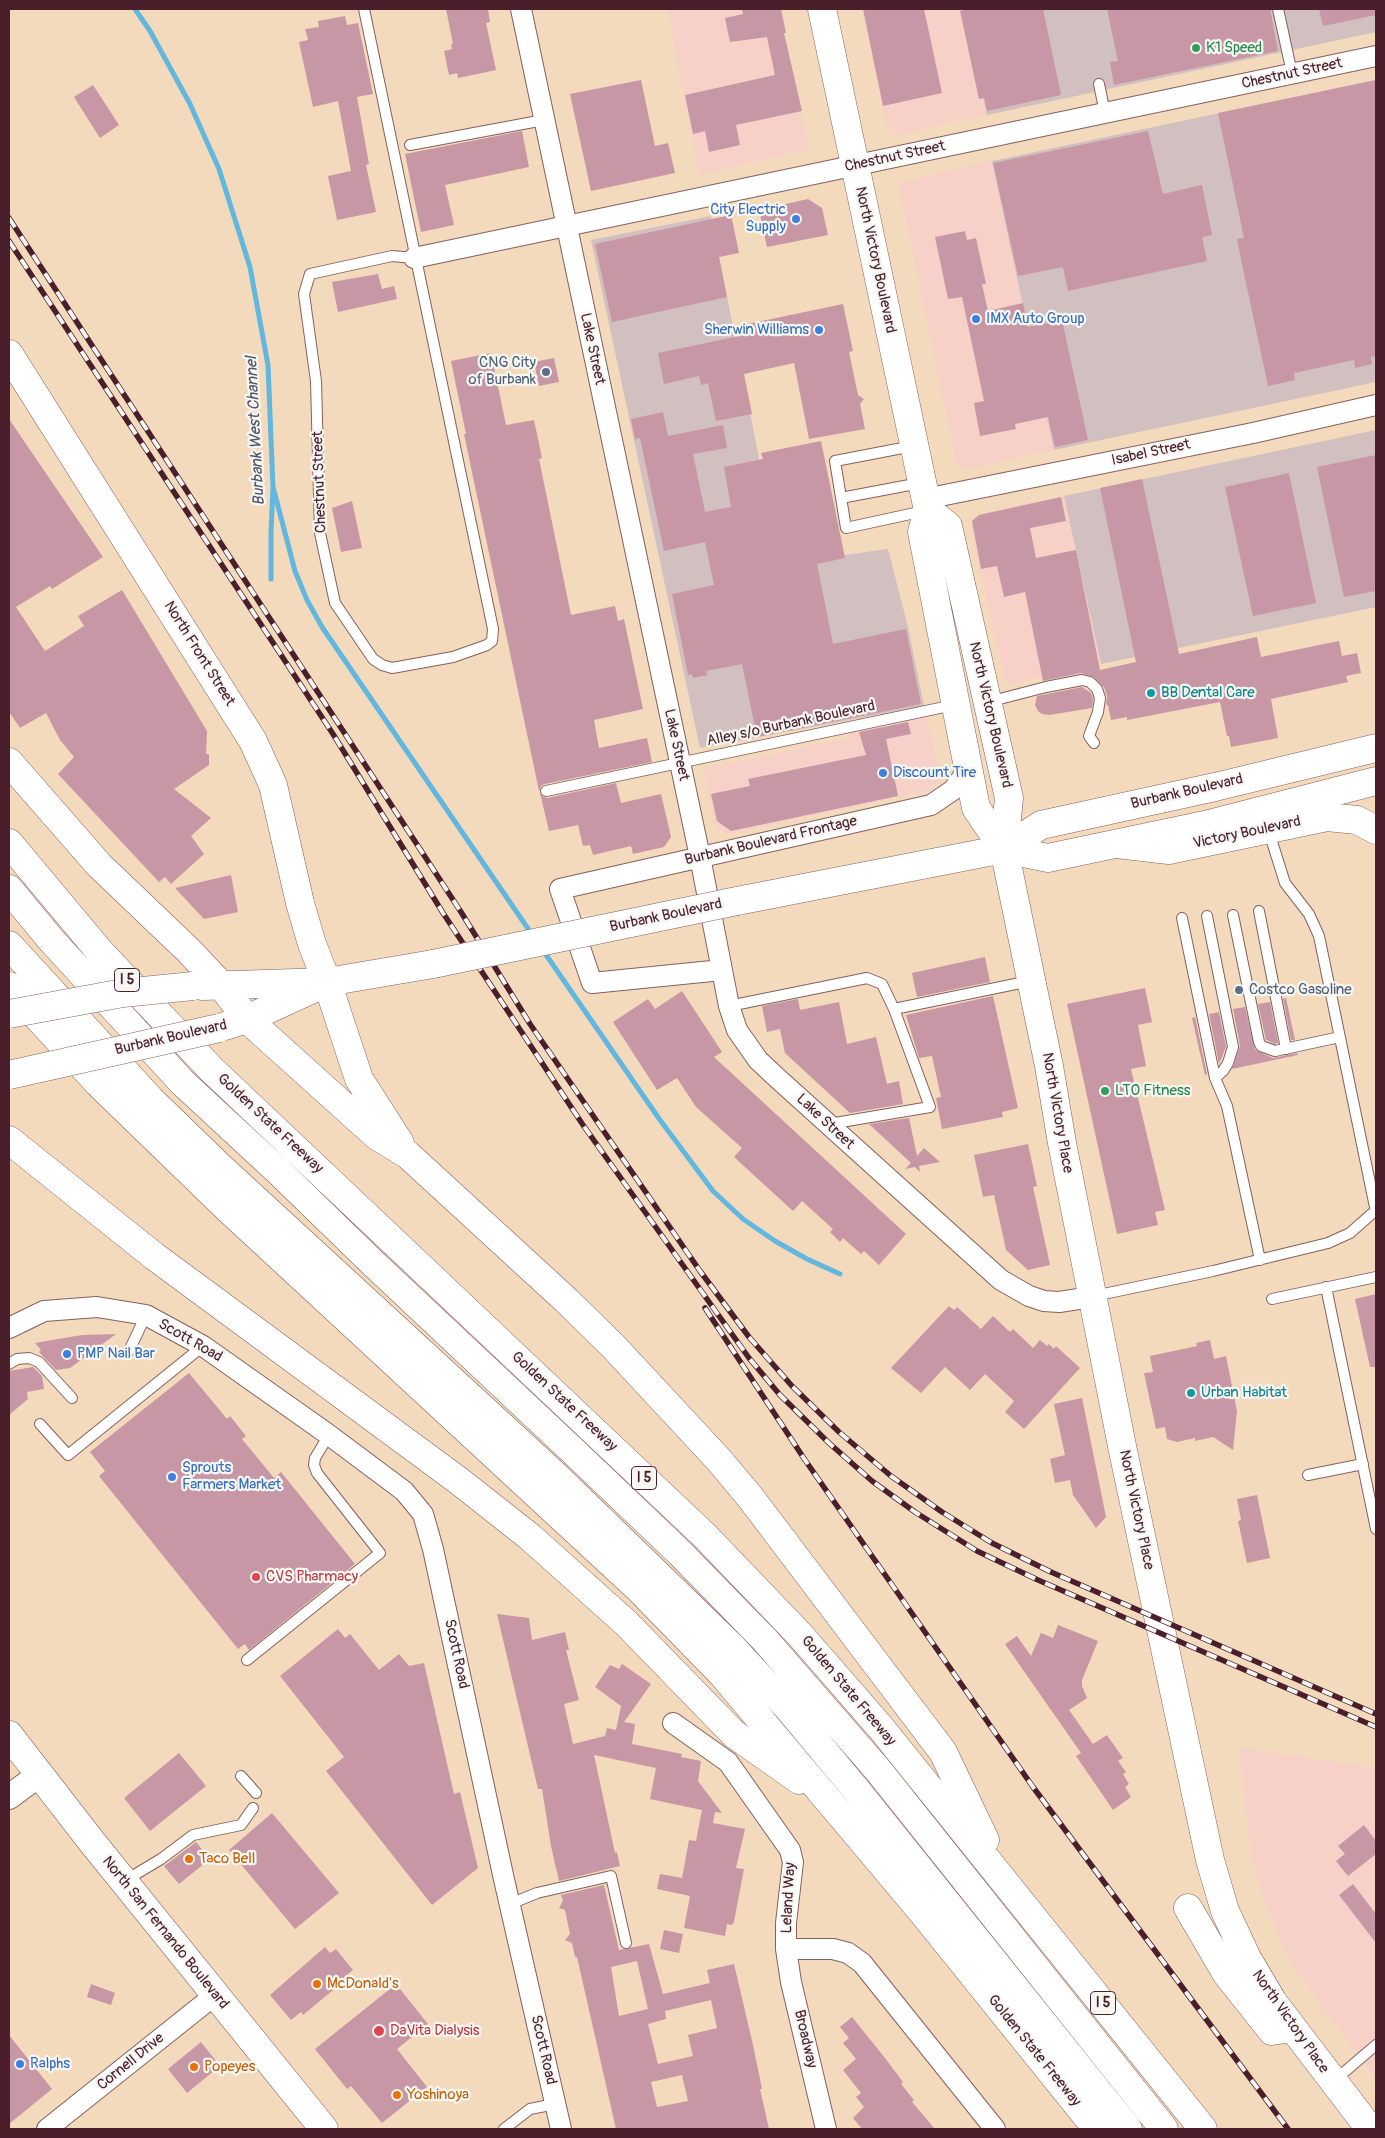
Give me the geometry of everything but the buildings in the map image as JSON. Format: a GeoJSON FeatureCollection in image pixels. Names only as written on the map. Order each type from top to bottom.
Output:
{"type":"FeatureCollection","features":[{"type":"Feature","properties":{"kind":"main road","name":"North Victory Boulevard"},"geometry":{"type":"LineString","coordinates":[[822,9],[925,497],[922,532],[976,808],[1004,849]]}},
{"type":"Feature","properties":{"kind":"main road","name":"North Front Street"},"geometry":{"type":"LineString","coordinates":[[9,354],[254,741],[272,785],[300,903],[312,944],[327,982],[359,1079],[408,1155]]}},
{"type":"Feature","properties":{"kind":"main road","name":"North Victory Boulevard"},"geometry":{"type":"LineString","coordinates":[[925,497],[948,526],[1009,798],[1004,849]]}},
{"type":"Feature","properties":{"kind":"main road","name":"Burbank Boulevard"},"geometry":{"type":"LineString","coordinates":[[9,1014],[123,993],[193,986],[327,982],[392,972],[737,901],[1004,849],[1041,825],[1215,786],[1372,755]]}},
{"type":"Feature","properties":{"kind":"main road"},"geometry":{"type":"LineString","coordinates":[[9,762],[99,865],[189,951],[221,986],[247,1019],[378,1136],[408,1155],[613,1346],[719,1460],[750,1497],[943,1752],[1002,1878]]}},
{"type":"Feature","properties":{"kind":"main road","name":"Burbank Boulevard"},"geometry":{"type":"LineString","coordinates":[[1004,849],[1048,858],[1239,817],[1376,781]]}},
{"type":"Feature","properties":{"kind":"main road","name":"Victory Boulevard"},"geometry":{"type":"LineString","coordinates":[[1116,844],[1169,850],[1327,817],[1357,820],[1376,830]]}},
{"type":"Feature","properties":{"kind":"main road","name":"Golden State Freeway"},"geometry":{"type":"LineString","coordinates":[[9,843],[101,953],[211,1069],[582,1419],[755,1587],[800,1635],[881,1728],[1203,2129]]}},
{"type":"Feature","properties":{"kind":"main road","name":"North Victory Place"},"geometry":{"type":"LineString","coordinates":[[1004,849],[1092,1297],[1210,1860],[1225,1911],[1247,1958],[1273,2002],[1370,2129]]}},
{"type":"Feature","properties":{"kind":"main road"},"geometry":{"type":"LineString","coordinates":[[9,889],[52,941],[184,1083],[277,1170],[375,1266],[572,1450],[680,1554],[765,1640],[878,1770],[1164,2129]]}},
{"type":"Feature","properties":{"kind":"main road"},"geometry":{"type":"LineString","coordinates":[[9,945],[151,1100],[218,1165],[556,1476],[732,1647],[789,1709],[852,1784],[1128,2129]]}},
{"type":"Feature","properties":{"kind":"main road","name":"Burbank Boulevard"},"geometry":{"type":"LineString","coordinates":[[9,1075],[219,1028],[247,1019],[327,982]]}},
{"type":"Feature","properties":{"kind":"main road","name":"Golden State Freeway"},"geometry":{"type":"LineString","coordinates":[[9,986],[99,1084],[226,1207],[639,1589],[722,1674],[923,1913],[1097,2129]]}},
{"type":"Feature","properties":{"kind":"main road"},"geometry":{"type":"LineString","coordinates":[[9,1140],[154,1256],[459,1481],[530,1537],[626,1623],[734,1734],[833,1804]]}},
{"type":"Feature","properties":{"kind":"main road","name":"North San Fernando Boulevard"},"geometry":{"type":"LineString","coordinates":[[9,1735],[324,2129]]}},
{"type":"Feature","properties":{"kind":"main road"},"geometry":{"type":"LineString","coordinates":[[1188,1908],[1226,1973],[1272,2031],[1293,2028]]}},
{"type":"Feature","properties":{"kind":"street","name":"Lake Street"},"geometry":{"type":"LineString","coordinates":[[521,9],[630,521],[729,1006],[737,1030],[758,1060],[1001,1280],[1029,1296],[1044,1301],[1059,1302],[1092,1297]]}},
{"type":"Feature","properties":{"kind":"street","name":"Chestnut Street"},"geometry":{"type":"LineString","coordinates":[[414,258],[1376,56]]}},
{"type":"Feature","properties":{"kind":"street","name":"Isabel Street"},"geometry":{"type":"LineString","coordinates":[[925,497],[1253,433],[1376,406]]}},
{"type":"Feature","properties":{"kind":"street","name":"Burbank Boulevard Frontage"},"geometry":{"type":"LineString","coordinates":[[722,970],[592,983],[560,889],[931,805],[953,790],[968,770]]}},
{"type":"Feature","properties":{"kind":"street","name":"Scott Road"},"geometry":{"type":"LineString","coordinates":[[9,1328],[44,1311],[97,1307],[146,1315],[203,1346],[329,1435],[404,1491],[423,1514],[433,1549],[561,2129]]}},
{"type":"Feature","properties":{"kind":"street","name":"Leland Way"},"geometry":{"type":"LineString","coordinates":[[673,1723],[728,1762],[790,1850],[793,1862],[786,1924],[786,1949],[833,1949],[848,1954],[862,1963],[995,2129]]}},
{"type":"Feature","properties":{"kind":"street"},"geometry":{"type":"LineString","coordinates":[[9,1797],[40,1774]]}},
{"type":"Feature","properties":{"kind":"street","name":"Broadway"},"geometry":{"type":"LineString","coordinates":[[786,1949],[791,1982],[826,2129]]}},
{"type":"Feature","properties":{"kind":"street","name":"Cornell Drive"},"geometry":{"type":"LineString","coordinates":[[46,2129],[215,1995]]}},
{"type":"Feature","properties":{"kind":"lane"},"geometry":{"type":"LineString","coordinates":[[364,9],[414,258]]}},
{"type":"Feature","properties":{"kind":"lane"},"geometry":{"type":"LineString","coordinates":[[1278,9],[1292,73]]}},
{"type":"Feature","properties":{"kind":"lane"},"geometry":{"type":"LineString","coordinates":[[1098,84],[1105,113]]}},
{"type":"Feature","properties":{"kind":"lane"},"geometry":{"type":"LineString","coordinates":[[410,145],[544,120]]}},
{"type":"Feature","properties":{"kind":"lane","name":"Chestnut Street"},"geometry":{"type":"LineString","coordinates":[[392,256],[414,258],[493,629],[492,641],[487,645],[453,656],[392,668],[382,665],[373,659],[336,603],[320,533],[316,381],[304,294],[310,274],[392,256]]}},
{"type":"Feature","properties":{"kind":"lane"},"geometry":{"type":"LineString","coordinates":[[914,446],[835,460],[846,528],[925,497]]}},
{"type":"Feature","properties":{"kind":"lane"},"geometry":{"type":"LineString","coordinates":[[841,498],[925,497]]}},
{"type":"Feature","properties":{"kind":"lane"},"geometry":{"type":"LineString","coordinates":[[987,702],[1082,680],[1090,682],[1097,689],[1100,698],[1098,712],[1089,736],[1094,743]]}},
{"type":"Feature","properties":{"kind":"lane","name":"Alley s/o Burbank Boulevard"},"geometry":{"type":"LineString","coordinates":[[546,791],[955,705]]}},
{"type":"Feature","properties":{"kind":"lane"},"geometry":{"type":"LineString","coordinates":[[1092,1297],[1316,1247],[1340,1238],[1361,1226],[1376,1211],[1317,930],[1309,914],[1284,883],[1268,829]]}},
{"type":"Feature","properties":{"kind":"lane"},"geometry":{"type":"LineString","coordinates":[[1259,911],[1286,1049]]}},
{"type":"Feature","properties":{"kind":"lane"},"geometry":{"type":"LineString","coordinates":[[1233,915],[1259,1042],[1269,1051],[1340,1037]]}},
{"type":"Feature","properties":{"kind":"lane"},"geometry":{"type":"LineString","coordinates":[[1207,916],[1233,1047],[1228,1063],[1223,1071],[1214,1078]]}},
{"type":"Feature","properties":{"kind":"lane"},"geometry":{"type":"LineString","coordinates":[[1182,918],[1214,1078],[1227,1106],[1260,1260]]}},
{"type":"Feature","properties":{"kind":"lane"},"geometry":{"type":"LineString","coordinates":[[729,1006],[867,978],[882,984],[894,1008],[930,1106],[827,1124]]}},
{"type":"Feature","properties":{"kind":"lane"},"geometry":{"type":"LineString","coordinates":[[894,1008],[1031,981]]}},
{"type":"Feature","properties":{"kind":"lane"},"geometry":{"type":"LineString","coordinates":[[1272,1299],[1376,1277]]}},
{"type":"Feature","properties":{"kind":"lane"},"geometry":{"type":"LineString","coordinates":[[1326,1287],[1376,1529]]}},
{"type":"Feature","properties":{"kind":"lane"},"geometry":{"type":"LineString","coordinates":[[129,1351],[146,1315]]}},
{"type":"Feature","properties":{"kind":"lane"},"geometry":{"type":"LineString","coordinates":[[40,1424],[68,1455],[203,1346]]}},
{"type":"Feature","properties":{"kind":"lane"},"geometry":{"type":"LineString","coordinates":[[9,1364],[17,1359],[29,1358],[39,1362],[72,1398]]}},
{"type":"Feature","properties":{"kind":"lane"},"geometry":{"type":"LineString","coordinates":[[247,1660],[380,1553],[316,1473],[314,1466],[315,1458],[329,1435]]}},
{"type":"Feature","properties":{"kind":"lane"},"geometry":{"type":"LineString","coordinates":[[1308,1475],[1363,1464]]}},
{"type":"Feature","properties":{"kind":"lane"},"geometry":{"type":"LineString","coordinates":[[241,1776],[256,1793]]}},
{"type":"Feature","properties":{"kind":"lane"},"geometry":{"type":"LineString","coordinates":[[124,1881],[161,1858],[193,1834],[241,1825],[253,1808]]}},
{"type":"Feature","properties":{"kind":"lane"},"geometry":{"type":"LineString","coordinates":[[510,1904],[537,1893],[611,1876],[626,1943]]}},
{"type":"Feature","properties":{"kind":"lane"},"geometry":{"type":"LineString","coordinates":[[1333,2082],[1376,2045]]}},
{"type":"Feature","properties":{"kind":"lane"},"geometry":{"type":"LineString","coordinates":[[504,2129],[530,2110],[555,2104]]}},
{"type":"Feature","properties":{"kind":"shaded area"},"geometry":{"type":"Polygon","coordinates":[[[667,9],[778,9],[809,149],[699,175],[667,9]]]}},
{"type":"Feature","properties":{"kind":"shaded area"},"geometry":{"type":"Polygon","coordinates":[[[862,9],[965,9],[987,115],[897,135],[886,126],[862,9]]]}},
{"type":"Feature","properties":{"kind":"shaded area"},"geometry":{"type":"Polygon","coordinates":[[[965,9],[1376,9],[1376,32],[987,115],[965,9]]]}},
{"type":"Feature","properties":{"kind":"shaded area"},"geometry":{"type":"Polygon","coordinates":[[[1376,80],[1376,382],[1054,450],[992,161],[1376,80]]]}},
{"type":"Feature","properties":{"kind":"shaded area","name":"IMX Auto Group"},"geometry":{"type":"Polygon","coordinates":[[[992,161],[1054,450],[968,469],[960,467],[956,461],[899,188],[900,183],[904,181],[992,161]]]}},
{"type":"Feature","properties":{"kind":"shaded area"},"geometry":{"type":"Polygon","coordinates":[[[711,216],[780,564],[888,549],[908,627],[924,706],[700,748],[591,240],[711,216]]]}},
{"type":"Feature","properties":{"kind":"shaded area"},"geometry":{"type":"Polygon","coordinates":[[[1376,430],[1376,607],[1101,664],[1064,496],[1376,430]]]}},
{"type":"Feature","properties":{"kind":"shaded area"},"geometry":{"type":"Polygon","coordinates":[[[1064,496],[1101,664],[1006,684],[970,527],[972,520],[978,514],[1064,496]]]}},
{"type":"Feature","properties":{"kind":"shaded area"},"geometry":{"type":"Polygon","coordinates":[[[926,715],[941,777],[933,790],[728,834],[715,827],[704,768],[845,739],[853,731],[926,715]]]}},
{"type":"Feature","properties":{"kind":"shaded area"},"geometry":{"type":"Polygon","coordinates":[[[1239,1748],[1376,1768],[1376,2080],[1294,1968],[1265,1904],[1251,1856],[1239,1748]]]}},
{"type":"Feature","properties":{"kind":"waterway","name":"Burbank West Channel"},"geometry":{"type":"LineString","coordinates":[[135,9],[150,31],[190,104],[219,169],[250,267],[268,365],[273,487],[271,579]]}},
{"type":"Feature","properties":{"kind":"waterway"},"geometry":{"type":"LineString","coordinates":[[273,487],[295,571],[307,600],[322,627],[533,936]]}},
{"type":"Feature","properties":{"kind":"waterway"},"geometry":{"type":"LineString","coordinates":[[542,949],[660,1120],[713,1191],[743,1219],[775,1241],[807,1259],[840,1274]]}},
{"type":"Feature","properties":{"kind":"railway"},"geometry":{"type":"LineString","coordinates":[[9,218],[461,912],[530,1024],[700,1271],[749,1337],[792,1386],[839,1432],[891,1476],[942,1512],[992,1543],[1051,1572],[1376,1714]]}},
{"type":"Feature","properties":{"kind":"railway"},"geometry":{"type":"LineString","coordinates":[[9,241],[333,734],[443,913],[583,1125],[749,1358],[780,1395],[829,1443],[872,1481],[915,1512],[977,1551],[1038,1580],[1376,1727]]}},
{"type":"Feature","properties":{"kind":"railway"},"geometry":{"type":"LineString","coordinates":[[705,1308],[805,1460],[1033,1787],[1288,2129]]}},
{"type":"Feature","properties":{"kind":"place","name":"K1 Speed"},"geometry":{"type":"Point","coordinates":[1196,48]}},
{"type":"Feature","properties":{"kind":"place","name":"City Electric Supply"},"geometry":{"type":"Point","coordinates":[796,219]}},
{"type":"Feature","properties":{"kind":"place","name":"IMX Auto Group"},"geometry":{"type":"Point","coordinates":[976,319]}},
{"type":"Feature","properties":{"kind":"place","name":"Sherwin Williams"},"geometry":{"type":"Point","coordinates":[819,330]}},
{"type":"Feature","properties":{"kind":"place","name":"CNG City of Burbank"},"geometry":{"type":"Point","coordinates":[546,372]}},
{"type":"Feature","properties":{"kind":"place","name":"BB Dental Care"},"geometry":{"type":"Point","coordinates":[1151,693]}},
{"type":"Feature","properties":{"kind":"place","name":"Discount Tire"},"geometry":{"type":"Point","coordinates":[883,773]}},
{"type":"Feature","properties":{"kind":"place","name":"Costco Gasoline"},"geometry":{"type":"Point","coordinates":[1239,990]}},
{"type":"Feature","properties":{"kind":"place","name":"LTO Fitness"},"geometry":{"type":"Point","coordinates":[1105,1091]}},
{"type":"Feature","properties":{"kind":"place","name":"PMP Nail Bar"},"geometry":{"type":"Point","coordinates":[67,1354]}},
{"type":"Feature","properties":{"kind":"place","name":"Urban Habitat"},"geometry":{"type":"Point","coordinates":[1191,1393]}},
{"type":"Feature","properties":{"kind":"place","name":"Sprouts Farmers Market"},"geometry":{"type":"Point","coordinates":[172,1477]}},
{"type":"Feature","properties":{"kind":"place","name":"CVS Pharmacy"},"geometry":{"type":"Point","coordinates":[256,1577]}},
{"type":"Feature","properties":{"kind":"place","name":"Taco Bell"},"geometry":{"type":"Point","coordinates":[189,1859]}},
{"type":"Feature","properties":{"kind":"place","name":"McDonald's"},"geometry":{"type":"Point","coordinates":[317,1984]}},
{"type":"Feature","properties":{"kind":"place","name":"DaVita Dialysis"},"geometry":{"type":"Point","coordinates":[379,2031]}},
{"type":"Feature","properties":{"kind":"place","name":"Ralphs"},"geometry":{"type":"Point","coordinates":[20,2064]}},
{"type":"Feature","properties":{"kind":"place","name":"Popeyes"},"geometry":{"type":"Point","coordinates":[194,2067]}},
{"type":"Feature","properties":{"kind":"place","name":"Yoshinoya"},"geometry":{"type":"Point","coordinates":[397,2095]}}]}
